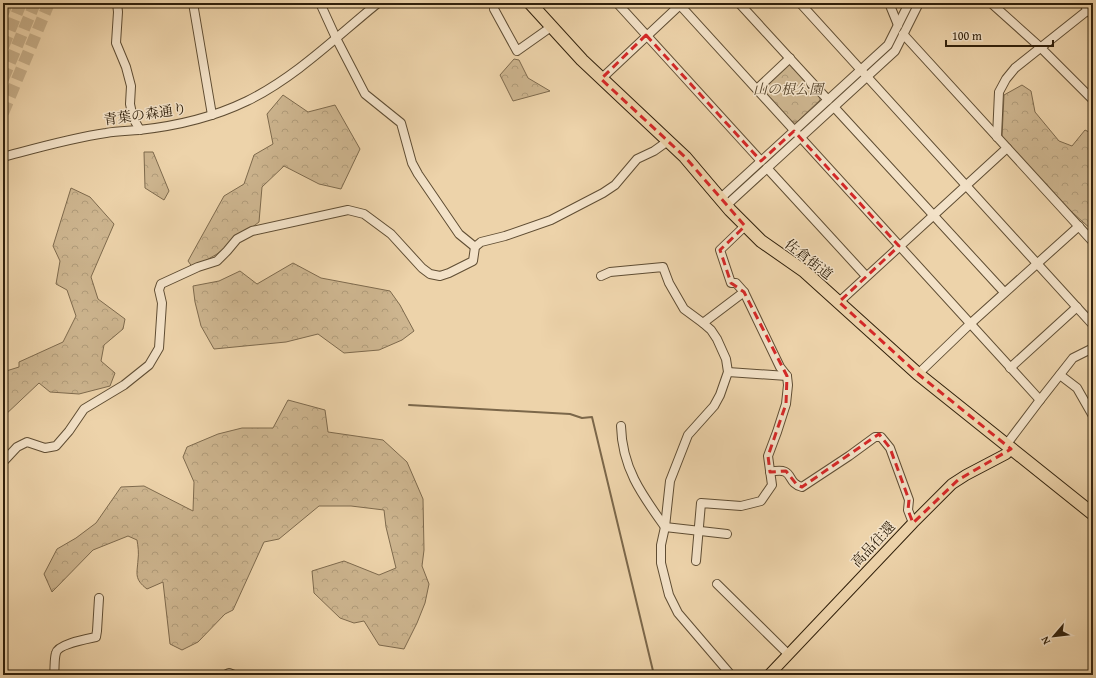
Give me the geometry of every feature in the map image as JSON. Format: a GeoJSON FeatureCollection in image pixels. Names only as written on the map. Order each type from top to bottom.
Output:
{"type":"FeatureCollection","features":[{"type":"Feature","properties":{"kind":"highway","name":"佐倉街道"},"geometry":{"type":"LineString","coordinates":[[530,3],[601,79],[685,157],[723,203],[761,241],[804,271],[918,374],[1009,445],[1093,514]]}},
{"type":"Feature","properties":{"kind":"main road","name":"高品往還"},"geometry":{"type":"LineString","coordinates":[[769,675],[952,484],[1006,454],[1009,445]]}},
{"type":"Feature","properties":{"kind":"street"},"geometry":{"type":"LineString","coordinates":[[117,3],[118,12],[116,43],[126,67],[130,86],[130,104],[133,118],[140,130]]}},
{"type":"Feature","properties":{"kind":"street"},"geometry":{"type":"LineString","coordinates":[[193,3],[212,115]]}},
{"type":"Feature","properties":{"kind":"street"},"geometry":{"type":"LineString","coordinates":[[320,3],[365,94],[401,123],[412,163],[418,174],[459,234],[475,247]]}},
{"type":"Feature","properties":{"kind":"street","name":"青葉の森通り"},"geometry":{"type":"LineString","coordinates":[[3,157],[108,132],[140,130],[186,123],[248,101],[295,72],[378,3]]}},
{"type":"Feature","properties":{"kind":"street"},"geometry":{"type":"LineString","coordinates":[[617,3],[761,161]]}},
{"type":"Feature","properties":{"kind":"street"},"geometry":{"type":"LineString","coordinates":[[739,3],[828,100]]}},
{"type":"Feature","properties":{"kind":"street"},"geometry":{"type":"LineString","coordinates":[[800,3],[1093,325]]}},
{"type":"Feature","properties":{"kind":"street"},"geometry":{"type":"LineString","coordinates":[[889,3],[898,25]]}},
{"type":"Feature","properties":{"kind":"street"},"geometry":{"type":"LineString","coordinates":[[909,3],[888,45],[724,195],[723,203],[730,202],[895,51],[918,3]]}},
{"type":"Feature","properties":{"kind":"street"},"geometry":{"type":"LineString","coordinates":[[991,3],[1040,47],[1093,100]]}},
{"type":"Feature","properties":{"kind":"street"},"geometry":{"type":"LineString","coordinates":[[997,137],[999,92],[1006,79],[1014,68],[1040,47],[1091,11],[1083,3]]}},
{"type":"Feature","properties":{"kind":"street"},"geometry":{"type":"LineString","coordinates":[[601,79],[680,4],[800,138],[1040,400]]}},
{"type":"Feature","properties":{"kind":"street"},"geometry":{"type":"LineString","coordinates":[[494,9],[517,51],[551,27]]}},
{"type":"Feature","properties":{"kind":"street"},"geometry":{"type":"LineString","coordinates":[[904,34],[1093,242]]}},
{"type":"Feature","properties":{"kind":"street"},"geometry":{"type":"LineString","coordinates":[[757,89],[790,58]]}},
{"type":"Feature","properties":{"kind":"street"},"geometry":{"type":"LineString","coordinates":[[834,107],[1004,292]]}},
{"type":"Feature","properties":{"kind":"street"},"geometry":{"type":"LineString","coordinates":[[3,462],[17,447],[27,442],[45,448],[56,446],[84,410],[124,385],[149,365],[159,348],[162,302],[159,290],[161,284],[198,267],[216,261],[228,251],[237,239],[252,231],[348,210],[364,214],[391,234],[422,268],[430,274],[440,276],[473,261],[475,247],[481,242],[505,236],[551,220],[603,193],[615,185],[637,159],[654,151],[668,141]]}},
{"type":"Feature","properties":{"kind":"street"},"geometry":{"type":"LineString","coordinates":[[839,302],[1007,148]]}},
{"type":"Feature","properties":{"kind":"street"},"geometry":{"type":"LineString","coordinates":[[767,168],[866,276]]}},
{"type":"Feature","properties":{"kind":"street"},"geometry":{"type":"LineString","coordinates":[[696,561],[701,503],[741,506],[760,501],[772,485],[768,456],[786,404],[788,385],[787,376],[780,366],[744,292],[736,283],[731,283],[720,250],[745,226]]}},
{"type":"Feature","properties":{"kind":"street"},"geometry":{"type":"LineString","coordinates":[[918,374],[1004,292],[1038,264],[1079,226]]}},
{"type":"Feature","properties":{"kind":"street"},"geometry":{"type":"LineString","coordinates":[[601,276],[610,272],[663,266],[669,283],[684,309],[711,330],[723,349],[728,372],[720,395],[714,406],[688,435],[670,481],[665,527],[661,545],[661,557],[669,595],[678,613],[731,675]]}},
{"type":"Feature","properties":{"kind":"street"},"geometry":{"type":"LineString","coordinates":[[703,323],[744,292]]}},
{"type":"Feature","properties":{"kind":"street"},"geometry":{"type":"LineString","coordinates":[[1010,368],[1077,307]]}},
{"type":"Feature","properties":{"kind":"street"},"geometry":{"type":"LineString","coordinates":[[1009,445],[1040,400],[1074,358],[1093,348]]}},
{"type":"Feature","properties":{"kind":"street"},"geometry":{"type":"LineString","coordinates":[[728,372],[787,376]]}},
{"type":"Feature","properties":{"kind":"street"},"geometry":{"type":"LineString","coordinates":[[1060,375],[1076,388],[1093,416]]}},
{"type":"Feature","properties":{"kind":"street"},"geometry":{"type":"LineString","coordinates":[[621,426],[623,451],[629,467],[642,495],[665,527],[726,534]]}},
{"type":"Feature","properties":{"kind":"street"},"geometry":{"type":"LineString","coordinates":[[770,472],[781,470],[786,471],[797,486],[802,486],[849,456],[875,437],[881,437],[890,448],[909,500],[908,510],[913,523]]}},
{"type":"Feature","properties":{"kind":"street"},"geometry":{"type":"LineString","coordinates":[[717,584],[788,654]]}},
{"type":"Feature","properties":{"kind":"street"},"geometry":{"type":"LineString","coordinates":[[54,675],[56,652],[58,649],[71,643],[96,637],[99,598]]}},
{"type":"Feature","properties":{"kind":"street"},"geometry":{"type":"LineString","coordinates":[[224,675],[229,673],[234,675]]}},
{"type":"Feature","properties":{"kind":"highlighted area"},"geometry":{"type":"Polygon","coordinates":[[[646,35],[761,161],[794,131],[899,246],[839,302],[918,374],[1011,449],[958,480],[913,523],[908,510],[909,500],[890,448],[879,434],[802,487],[797,485],[786,471],[770,472],[768,456],[786,404],[787,376],[744,292],[731,283],[720,250],[745,226],[685,157],[601,79],[646,35]]]}},
{"type":"Feature","properties":{"kind":"green space"},"geometry":{"type":"Polygon","coordinates":[[[514,59],[519,60],[528,78],[550,91],[513,101],[500,75],[514,59]]]}},
{"type":"Feature","properties":{"kind":"green space","name":"山の根公園"},"geometry":{"type":"Polygon","coordinates":[[[791,63],[820,95],[820,100],[797,122],[792,122],[761,89],[791,63]]]}},
{"type":"Feature","properties":{"kind":"green space"},"geometry":{"type":"Polygon","coordinates":[[[1022,85],[1031,91],[1035,112],[1059,141],[1072,146],[1085,130],[1093,134],[1093,231],[1063,204],[1002,137],[1004,95],[1022,85]]]}},
{"type":"Feature","properties":{"kind":"green space"},"geometry":{"type":"Polygon","coordinates":[[[283,95],[308,112],[335,105],[360,149],[341,189],[319,184],[284,166],[262,187],[259,222],[217,254],[193,268],[188,261],[224,196],[244,184],[254,155],[273,144],[267,114],[283,95]]]}},
{"type":"Feature","properties":{"kind":"green space"},"geometry":{"type":"Polygon","coordinates":[[[144,152],[153,152],[169,191],[164,200],[145,188],[144,152]]]}},
{"type":"Feature","properties":{"kind":"green space"},"geometry":{"type":"Polygon","coordinates":[[[71,188],[90,197],[114,224],[91,277],[98,299],[125,319],[123,329],[104,345],[101,361],[115,373],[110,386],[79,394],[50,392],[39,383],[3,417],[3,372],[19,367],[19,362],[63,342],[76,316],[67,290],[56,284],[60,261],[53,246],[71,188]]]}},
{"type":"Feature","properties":{"kind":"green space"},"geometry":{"type":"Polygon","coordinates":[[[293,263],[321,278],[390,291],[400,305],[414,331],[402,340],[379,350],[344,353],[318,334],[286,342],[214,349],[201,326],[193,286],[219,281],[240,271],[257,284],[293,263]]]}},
{"type":"Feature","properties":{"kind":"green space"},"geometry":{"type":"Polygon","coordinates":[[[288,400],[325,410],[328,432],[383,440],[407,462],[423,499],[424,550],[422,566],[429,584],[425,603],[404,649],[379,645],[364,621],[354,623],[340,618],[314,593],[312,571],[344,561],[379,575],[396,568],[386,527],[384,510],[351,506],[319,506],[279,539],[264,542],[233,610],[225,614],[198,642],[182,650],[170,644],[163,582],[147,589],[138,579],[137,540],[128,536],[93,550],[52,592],[44,574],[57,549],[76,538],[96,523],[121,487],[144,486],[193,511],[194,482],[183,457],[187,447],[218,434],[242,428],[273,428],[288,400]]]}},
{"type":"Feature","properties":{"kind":"waterway"},"geometry":{"type":"LineString","coordinates":[[409,405],[570,414],[582,418],[592,417],[654,675]]}},
{"type":"Feature","properties":{"kind":"tunnel"},"geometry":{"type":"LineString","coordinates":[[3,13],[7,3]]}},
{"type":"Feature","properties":{"kind":"tunnel"},"geometry":{"type":"LineString","coordinates":[[3,47],[21,3]]}},
{"type":"Feature","properties":{"kind":"tunnel"},"geometry":{"type":"LineString","coordinates":[[3,79],[35,3]]}},
{"type":"Feature","properties":{"kind":"tunnel"},"geometry":{"type":"LineString","coordinates":[[3,113],[49,3]]}}]}
